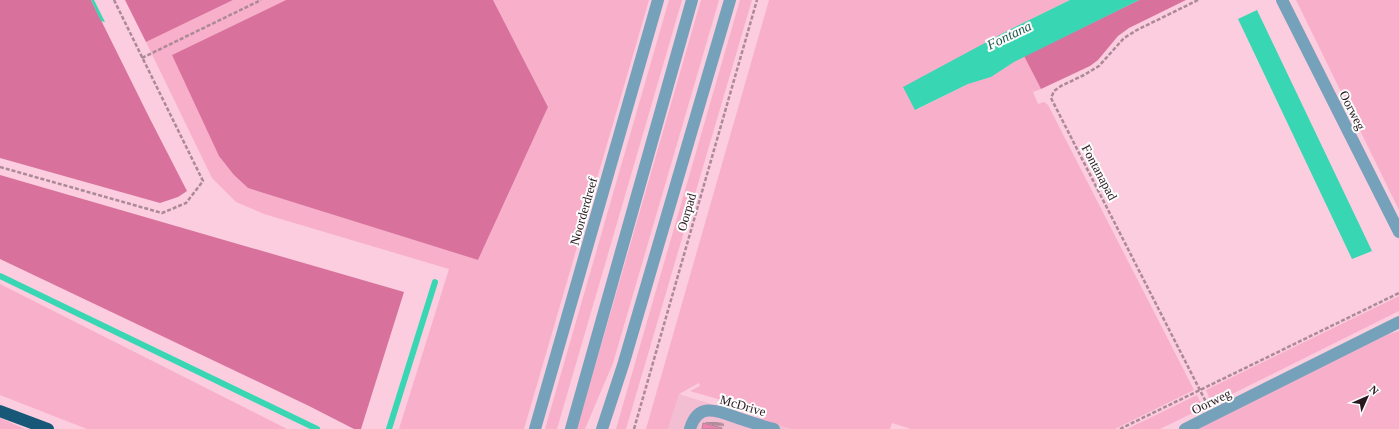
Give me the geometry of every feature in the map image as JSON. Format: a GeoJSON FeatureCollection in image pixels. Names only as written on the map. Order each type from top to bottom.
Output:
{"type":"FeatureCollection","features":[{"type":"Feature","properties":{"kind":"highway"},"geometry":{"type":"LineString","coordinates":[[0,411],[48,429]]}},
{"type":"Feature","properties":{"kind":"street","name":"Noorderdreef"},"geometry":{"type":"LineString","coordinates":[[535,429],[658,0]]}},
{"type":"Feature","properties":{"kind":"street"},"geometry":{"type":"LineString","coordinates":[[571,429],[692,0]]}},
{"type":"Feature","properties":{"kind":"street"},"geometry":{"type":"LineString","coordinates":[[602,429],[624,362],[730,0]]}},
{"type":"Feature","properties":{"kind":"street","name":"Oorweg"},"geometry":{"type":"LineString","coordinates":[[1282,0],[1399,232]]}},
{"type":"Feature","properties":{"kind":"street","name":"Oorweg"},"geometry":{"type":"LineString","coordinates":[[1185,429],[1399,322]]}},
{"type":"Feature","properties":{"kind":"street","name":"McDrive"},"geometry":{"type":"LineString","coordinates":[[690,429],[693,419],[700,412],[713,410],[773,429]]}},
{"type":"Feature","properties":{"kind":"path"},"geometry":{"type":"LineString","coordinates":[[0,167],[162,214],[186,203],[203,181],[114,0]]}},
{"type":"Feature","properties":{"kind":"path"},"geometry":{"type":"LineString","coordinates":[[142,58],[261,0]]}},
{"type":"Feature","properties":{"kind":"path","name":"Oorpad"},"geometry":{"type":"LineString","coordinates":[[634,429],[758,0]]}},
{"type":"Feature","properties":{"kind":"path","name":"Fontanapad"},"geometry":{"type":"LineString","coordinates":[[1198,0],[1124,38],[1093,71],[1061,86],[1054,91],[1051,98],[1213,415]]}},
{"type":"Feature","properties":{"kind":"path"},"geometry":{"type":"LineString","coordinates":[[1120,429],[1399,293]]}},
{"type":"Feature","properties":{"kind":"shaded area"},"geometry":{"type":"Polygon","coordinates":[[[0,0],[91,0],[187,191],[178,197],[160,203],[0,158],[0,0]]]}},
{"type":"Feature","properties":{"kind":"shaded area"},"geometry":{"type":"Polygon","coordinates":[[[125,0],[233,0],[146,42],[125,0]]]}},
{"type":"Feature","properties":{"kind":"shaded area"},"geometry":{"type":"Polygon","coordinates":[[[233,0],[286,0],[172,55],[234,175],[248,188],[478,260],[548,107],[493,0],[649,0],[524,429],[399,429],[449,269],[264,214],[236,202],[212,178],[146,42],[233,0]]]}},
{"type":"Feature","properties":{"kind":"shaded area"},"geometry":{"type":"Polygon","coordinates":[[[286,0],[493,0],[548,107],[478,260],[248,188],[234,175],[219,156],[172,55],[286,0]]]}},
{"type":"Feature","properties":{"kind":"shaded area"},"geometry":{"type":"Polygon","coordinates":[[[669,0],[682,0],[557,429],[545,429],[669,0]]]}},
{"type":"Feature","properties":{"kind":"shaded area"},"geometry":{"type":"Polygon","coordinates":[[[701,0],[719,0],[613,363],[585,429],[577,429],[701,0]]]}},
{"type":"Feature","properties":{"kind":"shaded area"},"geometry":{"type":"Polygon","coordinates":[[[740,0],[752,0],[626,429],[616,429],[740,0]]]}},
{"type":"Feature","properties":{"kind":"shaded area"},"geometry":{"type":"Polygon","coordinates":[[[769,0],[1070,0],[1009,30],[916,110],[968,84],[991,77],[1024,56],[1041,89],[1033,92],[1038,104],[1044,102],[1048,105],[1194,390],[1115,429],[911,429],[892,423],[890,429],[791,429],[762,420],[765,416],[763,412],[690,391],[700,386],[699,383],[679,394],[668,429],[646,429],[769,0]]]}},
{"type":"Feature","properties":{"kind":"shaded area"},"geometry":{"type":"Polygon","coordinates":[[[1139,0],[1186,0],[1129,28],[1118,36],[1098,60],[1090,66],[1041,89],[1024,56],[1139,0]]]}},
{"type":"Feature","properties":{"kind":"shaded area"},"geometry":{"type":"Polygon","coordinates":[[[1296,0],[1399,0],[1399,210],[1296,0]]]}},
{"type":"Feature","properties":{"kind":"shaded area"},"geometry":{"type":"Polygon","coordinates":[[[0,175],[404,292],[361,429],[354,429],[309,406],[0,259],[0,175]]]}},
{"type":"Feature","properties":{"kind":"shaded area"},"geometry":{"type":"Polygon","coordinates":[[[0,284],[287,429],[87,429],[0,395],[0,284]]]}},
{"type":"Feature","properties":{"kind":"shaded area"},"geometry":{"type":"Polygon","coordinates":[[[1399,296],[1399,311],[1212,404],[1206,390],[1399,296]]]}},
{"type":"Feature","properties":{"kind":"shaded area"},"geometry":{"type":"Polygon","coordinates":[[[1399,331],[1399,429],[1198,429],[1389,334],[1399,331]]]}},
{"type":"Feature","properties":{"kind":"shaded area"},"geometry":{"type":"Polygon","coordinates":[[[679,394],[762,420],[791,429],[668,429],[679,394]]]}},
{"type":"Feature","properties":{"kind":"shaded area"},"geometry":{"type":"Polygon","coordinates":[[[1197,395],[1203,408],[1160,429],[1127,429],[1197,395]]]}},
{"type":"Feature","properties":{"kind":"shaded area"},"geometry":{"type":"Polygon","coordinates":[[[0,418],[25,429],[0,429],[0,418]]]}},
{"type":"Feature","properties":{"kind":"water"},"geometry":{"type":"Polygon","coordinates":[[[91,0],[94,0],[105,22],[101,21],[91,0]]]}},
{"type":"Feature","properties":{"kind":"water","name":"Fontana"},"geometry":{"type":"Polygon","coordinates":[[[1070,0],[1139,0],[1014,62],[991,77],[968,84],[915,110],[903,87],[1009,30],[1070,0]]]}},
{"type":"Feature","properties":{"kind":"water"},"geometry":{"type":"Polygon","coordinates":[[[1257,10],[1372,251],[1352,259],[1238,19],[1257,10]]]}},
{"type":"Feature","properties":{"kind":"building"},"geometry":{"type":"Polygon","coordinates":[[[703,423],[722,428],[722,429],[702,429],[703,423]]]}},
{"type":"Feature","properties":{"kind":"waterway"},"geometry":{"type":"LineString","coordinates":[[0,276],[317,429]]}},
{"type":"Feature","properties":{"kind":"waterway"},"geometry":{"type":"LineString","coordinates":[[389,429],[435,282]]}}]}
